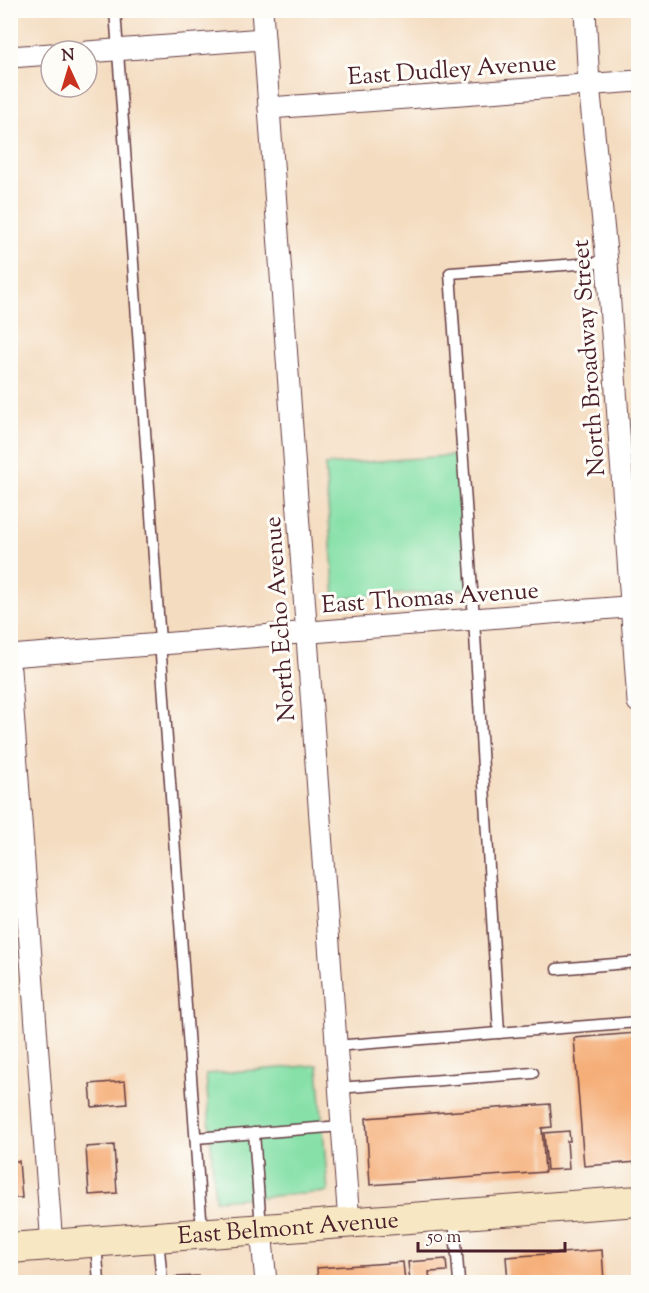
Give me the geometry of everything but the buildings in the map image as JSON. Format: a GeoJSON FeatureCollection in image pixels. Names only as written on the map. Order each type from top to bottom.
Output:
{"type":"FeatureCollection","features":[{"type":"Feature","properties":{"kind":"main road","name":"East Belmont Avenue"},"geometry":{"type":"LineString","coordinates":[[10,1248],[639,1201]]}},
{"type":"Feature","properties":{"kind":"street","name":"North Echo Avenue"},"geometry":{"type":"LineString","coordinates":[[262,10],[349,1223]]}},
{"type":"Feature","properties":{"kind":"street","name":"North Broadway Street"},"geometry":{"type":"LineString","coordinates":[[585,10],[589,84],[607,262],[635,606],[639,702]]}},
{"type":"Feature","properties":{"kind":"street"},"geometry":{"type":"LineString","coordinates":[[99,51],[264,39]]}},
{"type":"Feature","properties":{"kind":"street"},"geometry":{"type":"LineString","coordinates":[[10,57],[39,55]]}},
{"type":"Feature","properties":{"kind":"street","name":"East Dudley Avenue"},"geometry":{"type":"LineString","coordinates":[[269,108],[639,81]]}},
{"type":"Feature","properties":{"kind":"street","name":"East Thomas Avenue"},"geometry":{"type":"LineString","coordinates":[[10,656],[635,606]]}},
{"type":"Feature","properties":{"kind":"street"},"geometry":{"type":"LineString","coordinates":[[10,670],[52,1246]]}},
{"type":"Feature","properties":{"kind":"street"},"geometry":{"type":"LineString","coordinates":[[261,1230],[266,1282]]}},
{"type":"Feature","properties":{"kind":"lane"},"geometry":{"type":"LineString","coordinates":[[115,10],[203,1234]]}},
{"type":"Feature","properties":{"kind":"lane"},"geometry":{"type":"LineString","coordinates":[[499,1033],[450,273],[607,262]]}},
{"type":"Feature","properties":{"kind":"lane"},"geometry":{"type":"LineString","coordinates":[[557,969],[639,962]]}},
{"type":"Feature","properties":{"kind":"lane"},"geometry":{"type":"LineString","coordinates":[[335,1046],[639,1022]]}},
{"type":"Feature","properties":{"kind":"lane"},"geometry":{"type":"LineString","coordinates":[[338,1088],[533,1073]]}},
{"type":"Feature","properties":{"kind":"lane"},"geometry":{"type":"LineString","coordinates":[[196,1138],[341,1126]]}},
{"type":"Feature","properties":{"kind":"lane"},"geometry":{"type":"LineString","coordinates":[[254,1133],[261,1230]]}},
{"type":"Feature","properties":{"kind":"lane"},"geometry":{"type":"LineString","coordinates":[[454,1215],[459,1282]]}},
{"type":"Feature","properties":{"kind":"lane"},"geometry":{"type":"LineString","coordinates":[[158,1238],[162,1282]]}},
{"type":"Feature","properties":{"kind":"lane"},"geometry":{"type":"LineString","coordinates":[[96,1243],[99,1282]]}},
{"type":"Feature","properties":{"kind":"green space"},"geometry":{"type":"Polygon","coordinates":[[[460,455],[469,589],[335,599],[325,465],[460,455]]]}},
{"type":"Feature","properties":{"kind":"green space"},"geometry":{"type":"Polygon","coordinates":[[[318,1065],[328,1192],[215,1200],[206,1074],[318,1065]]]}}]}
